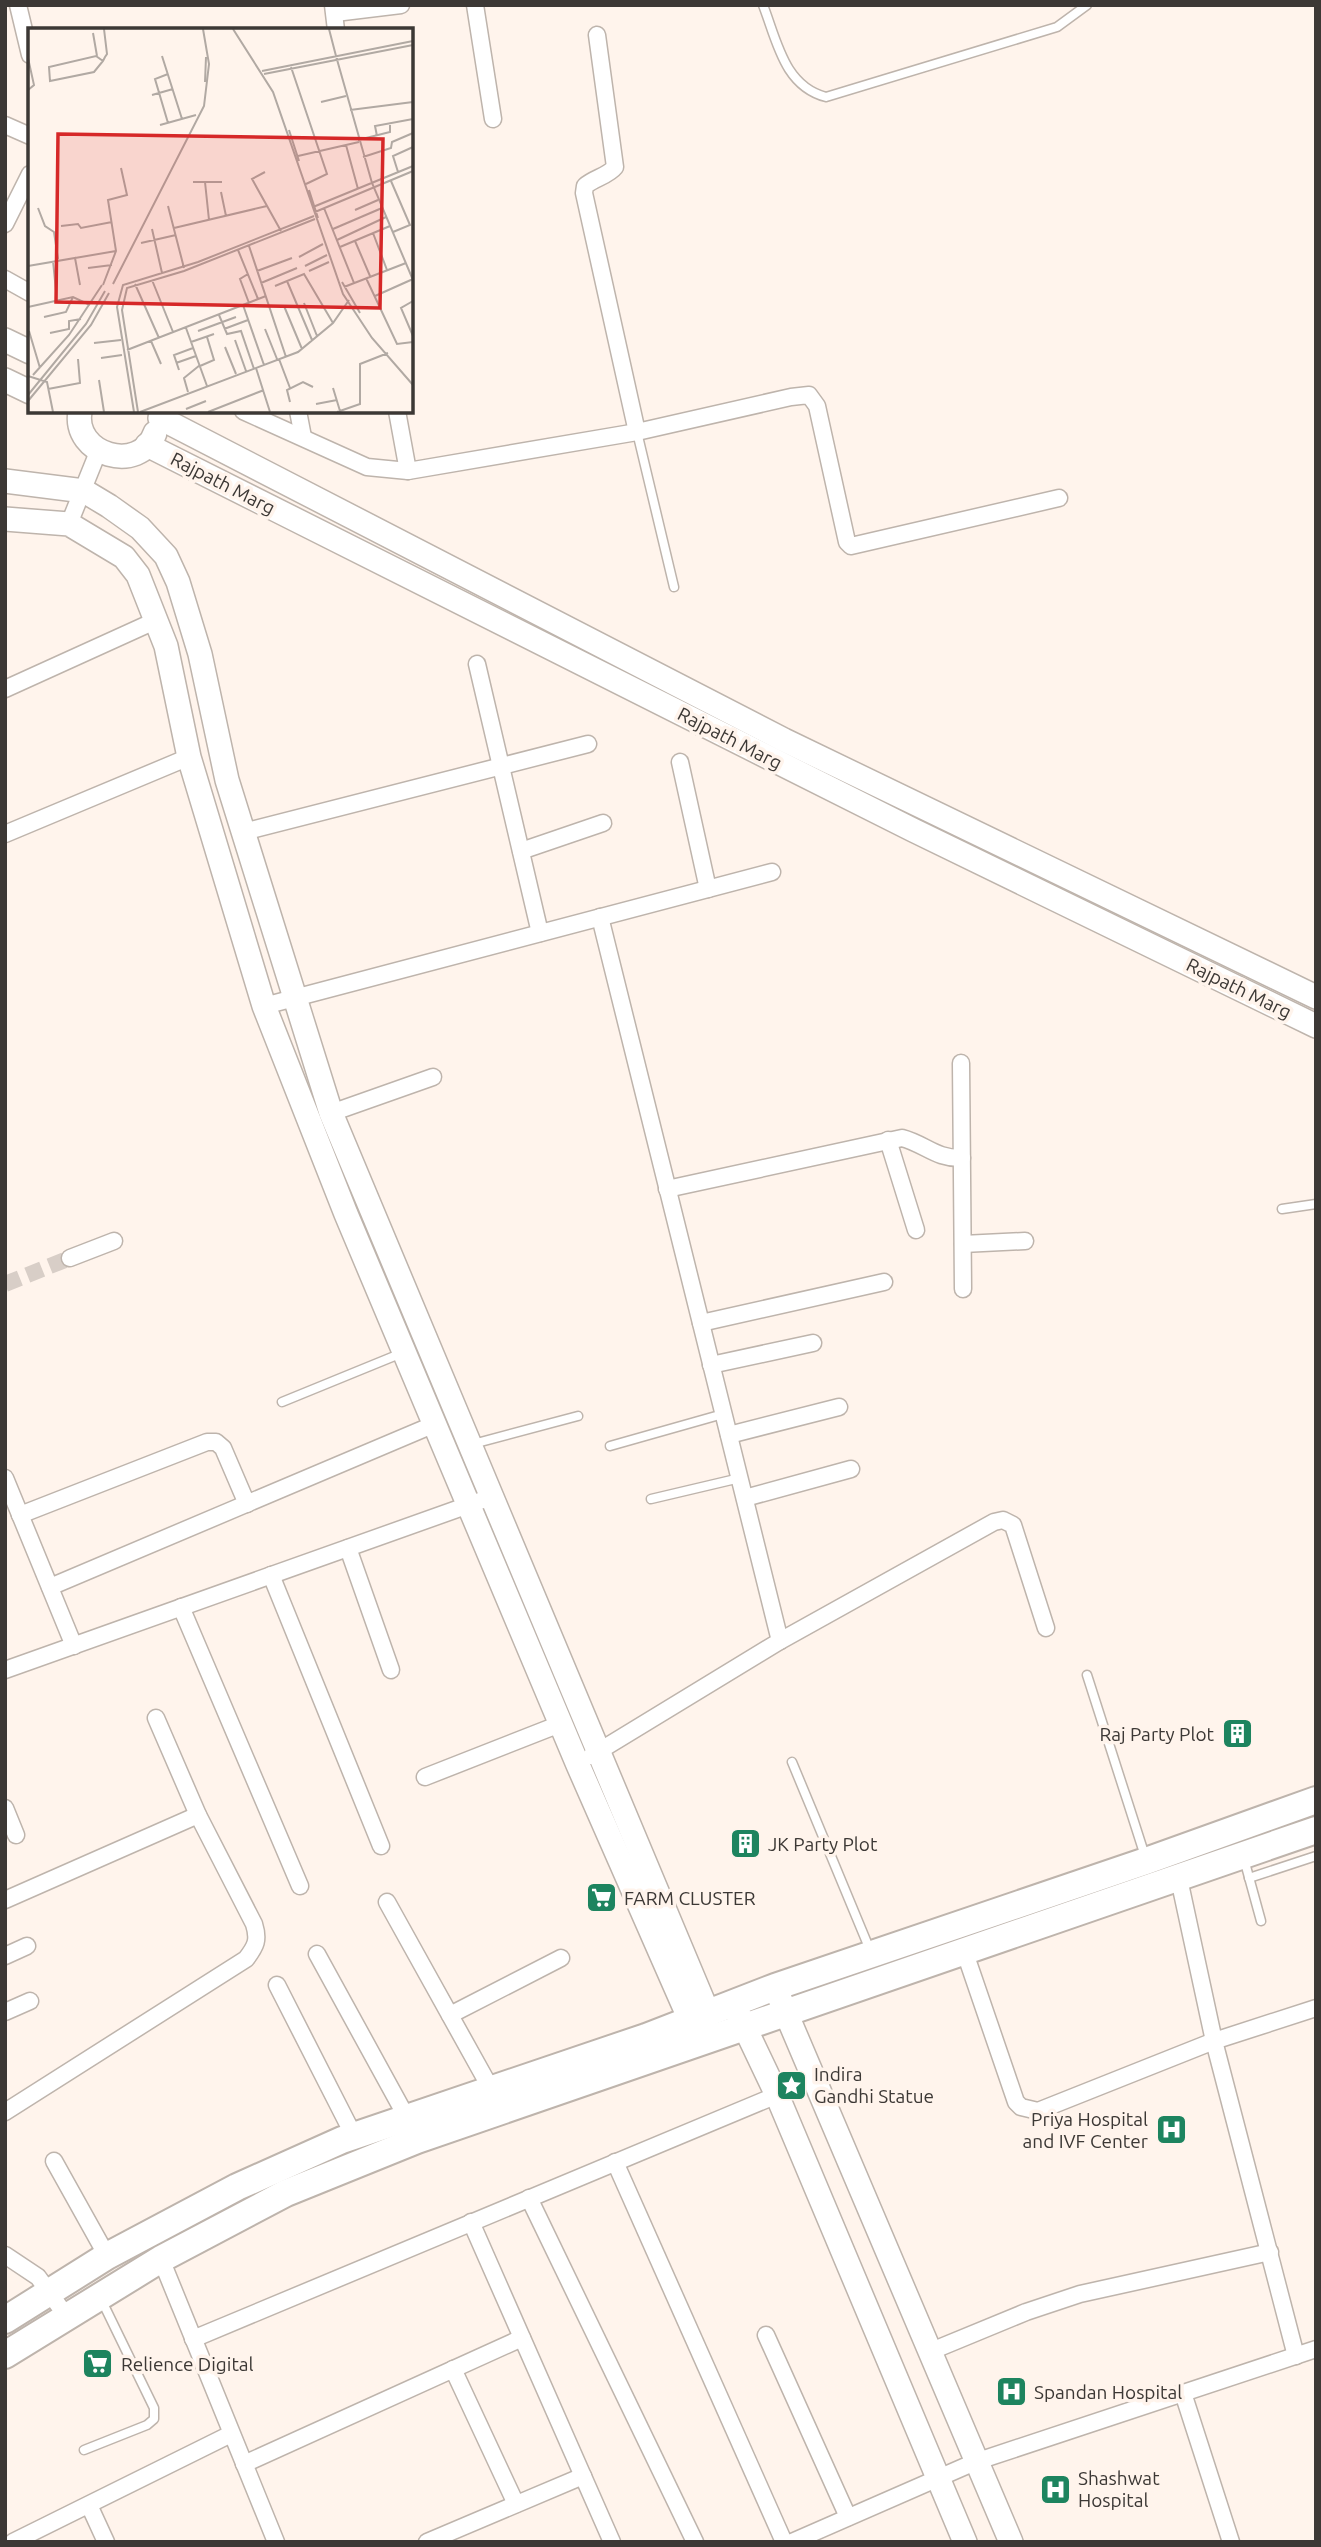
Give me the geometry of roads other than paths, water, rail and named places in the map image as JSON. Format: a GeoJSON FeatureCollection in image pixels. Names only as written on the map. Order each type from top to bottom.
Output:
{"type":"FeatureCollection","features":[{"type":"Feature","properties":{"kind":"main road"},"geometry":{"type":"LineString","coordinates":[[5,2320],[50,2289],[107,2256],[237,2187],[354,2136],[1316,1800]]}},
{"type":"Feature","properties":{"kind":"main road"},"geometry":{"type":"LineString","coordinates":[[5,2355],[161,2259],[286,2193],[417,2140],[1178,1879],[1246,1867],[1316,1830]]}},
{"type":"Feature","properties":{"kind":"street"},"geometry":{"type":"LineString","coordinates":[[18,5],[28,47]]}},
{"type":"Feature","properties":{"kind":"street"},"geometry":{"type":"LineString","coordinates":[[335,16],[401,5]]}},
{"type":"Feature","properties":{"kind":"street"},"geometry":{"type":"LineString","coordinates":[[475,5],[493,119]]}},
{"type":"Feature","properties":{"kind":"street"},"geometry":{"type":"LineString","coordinates":[[597,35],[615,167],[612,172],[585,186],[584,193],[638,432]]}},
{"type":"Feature","properties":{"kind":"street"},"geometry":{"type":"LineString","coordinates":[[5,125],[28,134]]}},
{"type":"Feature","properties":{"kind":"street"},"geometry":{"type":"LineString","coordinates":[[5,224],[28,178]]}},
{"type":"Feature","properties":{"kind":"street"},"geometry":{"type":"LineString","coordinates":[[5,279],[28,292]]}},
{"type":"Feature","properties":{"kind":"street"},"geometry":{"type":"LineString","coordinates":[[5,340],[28,351]]}},
{"type":"Feature","properties":{"kind":"street"},"geometry":{"type":"LineString","coordinates":[[5,380],[28,391]]}},
{"type":"Feature","properties":{"kind":"street"},"geometry":{"type":"LineString","coordinates":[[248,413],[367,467],[408,471],[638,432],[809,395],[817,406],[847,541],[851,546],[1059,498]]}},
{"type":"Feature","properties":{"kind":"street"},"geometry":{"type":"LineString","coordinates":[[76,413],[84,438],[98,452],[119,458],[140,452],[147,445],[154,437],[159,414]]}},
{"type":"Feature","properties":{"kind":"street"},"geometry":{"type":"LineString","coordinates":[[298,413],[303,437]]}},
{"type":"Feature","properties":{"kind":"street"},"geometry":{"type":"LineString","coordinates":[[397,413],[408,471]]}},
{"type":"Feature","properties":{"kind":"street","name":"Rajpath Marg"},"geometry":{"type":"LineString","coordinates":[[159,414],[784,740],[1316,997]]}},
{"type":"Feature","properties":{"kind":"street","name":"Rajpath Marg"},"geometry":{"type":"LineString","coordinates":[[147,445],[913,830],[1316,1026]]}},
{"type":"Feature","properties":{"kind":"street"},"geometry":{"type":"LineString","coordinates":[[69,524],[98,452]]}},
{"type":"Feature","properties":{"kind":"street"},"geometry":{"type":"LineString","coordinates":[[5,481],[84,491],[141,528],[166,556],[178,582],[200,654],[227,780],[331,1113],[470,1445],[480,1501],[560,1724],[699,2016]]}},
{"type":"Feature","properties":{"kind":"street"},"geometry":{"type":"LineString","coordinates":[[5,519],[69,524],[124,557],[138,575],[157,620],[175,679],[189,757],[264,1006],[435,1424],[480,1501],[598,1751],[699,2016]]}},
{"type":"Feature","properties":{"kind":"street"},"geometry":{"type":"LineString","coordinates":[[5,689],[157,620]]}},
{"type":"Feature","properties":{"kind":"street"},"geometry":{"type":"LineString","coordinates":[[477,664],[540,933]]}},
{"type":"Feature","properties":{"kind":"street"},"geometry":{"type":"LineString","coordinates":[[243,832],[588,744]]}},
{"type":"Feature","properties":{"kind":"street"},"geometry":{"type":"LineString","coordinates":[[5,834],[189,757]]}},
{"type":"Feature","properties":{"kind":"street"},"geometry":{"type":"LineString","coordinates":[[680,762],[708,888]]}},
{"type":"Feature","properties":{"kind":"street"},"geometry":{"type":"LineString","coordinates":[[521,851],[603,823]]}},
{"type":"Feature","properties":{"kind":"street"},"geometry":{"type":"LineString","coordinates":[[264,1006],[772,872]]}},
{"type":"Feature","properties":{"kind":"street"},"geometry":{"type":"LineString","coordinates":[[600,917],[780,1641]]}},
{"type":"Feature","properties":{"kind":"street"},"geometry":{"type":"LineString","coordinates":[[961,1063],[963,1289]]}},
{"type":"Feature","properties":{"kind":"street"},"geometry":{"type":"LineString","coordinates":[[331,1113],[433,1077]]}},
{"type":"Feature","properties":{"kind":"street"},"geometry":{"type":"LineString","coordinates":[[667,1189],[902,1138],[915,1141],[929,1152],[946,1159],[962,1158]]}},
{"type":"Feature","properties":{"kind":"street"},"geometry":{"type":"LineString","coordinates":[[887,1140],[916,1230]]}},
{"type":"Feature","properties":{"kind":"street"},"geometry":{"type":"LineString","coordinates":[[70,1258],[114,1241]]}},
{"type":"Feature","properties":{"kind":"street"},"geometry":{"type":"LineString","coordinates":[[962,1244],[1025,1241]]}},
{"type":"Feature","properties":{"kind":"street"},"geometry":{"type":"LineString","coordinates":[[701,1323],[884,1282]]}},
{"type":"Feature","properties":{"kind":"street"},"geometry":{"type":"LineString","coordinates":[[711,1365],[813,1343]]}},
{"type":"Feature","properties":{"kind":"street"},"geometry":{"type":"LineString","coordinates":[[729,1435],[839,1407]]}},
{"type":"Feature","properties":{"kind":"street"},"geometry":{"type":"LineString","coordinates":[[50,1587],[435,1424]]}},
{"type":"Feature","properties":{"kind":"street"},"geometry":{"type":"LineString","coordinates":[[20,1515],[206,1441],[216,1442],[223,1448],[247,1504]]}},
{"type":"Feature","properties":{"kind":"street"},"geometry":{"type":"LineString","coordinates":[[745,1498],[851,1469]]}},
{"type":"Feature","properties":{"kind":"street"},"geometry":{"type":"LineString","coordinates":[[5,1478],[74,1646]]}},
{"type":"Feature","properties":{"kind":"street"},"geometry":{"type":"LineString","coordinates":[[5,1670],[480,1501]]}},
{"type":"Feature","properties":{"kind":"street"},"geometry":{"type":"LineString","coordinates":[[578,1765],[780,1641],[1003,1520],[1013,1525],[1046,1628]]}},
{"type":"Feature","properties":{"kind":"street"},"geometry":{"type":"LineString","coordinates":[[348,1548],[391,1670]]}},
{"type":"Feature","properties":{"kind":"street"},"geometry":{"type":"LineString","coordinates":[[271,1575],[381,1846]]}},
{"type":"Feature","properties":{"kind":"street"},"geometry":{"type":"LineString","coordinates":[[181,1607],[300,1886]]}},
{"type":"Feature","properties":{"kind":"street"},"geometry":{"type":"LineString","coordinates":[[5,2112],[246,1959],[256,1947],[258,1937],[254,1924],[198,1815],[156,1718]]}},
{"type":"Feature","properties":{"kind":"street"},"geometry":{"type":"LineString","coordinates":[[425,1777],[560,1724]]}},
{"type":"Feature","properties":{"kind":"street"},"geometry":{"type":"LineString","coordinates":[[5,1808],[16,1835]]}},
{"type":"Feature","properties":{"kind":"street"},"geometry":{"type":"LineString","coordinates":[[5,1900],[198,1815]]}},
{"type":"Feature","properties":{"kind":"street"},"geometry":{"type":"LineString","coordinates":[[1178,1879],[1214,2041],[1296,2356]]}},
{"type":"Feature","properties":{"kind":"street"},"geometry":{"type":"LineString","coordinates":[[387,1902],[491,2089]]}},
{"type":"Feature","properties":{"kind":"street"},"geometry":{"type":"LineString","coordinates":[[5,1956],[27,1946]]}},
{"type":"Feature","properties":{"kind":"street"},"geometry":{"type":"LineString","coordinates":[[964,1951],[1016,2102],[1030,2111],[1038,2111],[1214,2041],[1316,2008]]}},
{"type":"Feature","properties":{"kind":"street"},"geometry":{"type":"LineString","coordinates":[[317,1954],[407,2118]]}},
{"type":"Feature","properties":{"kind":"street"},"geometry":{"type":"LineString","coordinates":[[450,2015],[561,1958]]}},
{"type":"Feature","properties":{"kind":"street"},"geometry":{"type":"LineString","coordinates":[[277,1985],[354,2136]]}},
{"type":"Feature","properties":{"kind":"street"},"geometry":{"type":"LineString","coordinates":[[775,1987],[1011,2542]]}},
{"type":"Feature","properties":{"kind":"street"},"geometry":{"type":"LineString","coordinates":[[5,2012],[30,2001]]}},
{"type":"Feature","properties":{"kind":"street"},"geometry":{"type":"LineString","coordinates":[[732,2002],[777,2095],[965,2542]]}},
{"type":"Feature","properties":{"kind":"street"},"geometry":{"type":"LineString","coordinates":[[193,2339],[777,2095]]}},
{"type":"Feature","properties":{"kind":"street"},"geometry":{"type":"LineString","coordinates":[[54,2161],[107,2256]]}},
{"type":"Feature","properties":{"kind":"street"},"geometry":{"type":"LineString","coordinates":[[615,2162],[783,2542]]}},
{"type":"Feature","properties":{"kind":"street"},"geometry":{"type":"LineString","coordinates":[[529,2198],[695,2542]]}},
{"type":"Feature","properties":{"kind":"street"},"geometry":{"type":"LineString","coordinates":[[471,2222],[612,2542]]}},
{"type":"Feature","properties":{"kind":"street"},"geometry":{"type":"LineString","coordinates":[[929,2352],[1026,2312],[1080,2294],[1270,2252]]}},
{"type":"Feature","properties":{"kind":"street"},"geometry":{"type":"LineString","coordinates":[[5,2255],[23,2264],[50,2289],[67,2317]]}},
{"type":"Feature","properties":{"kind":"street"},"geometry":{"type":"LineString","coordinates":[[161,2259],[276,2542]]}},
{"type":"Feature","properties":{"kind":"street"},"geometry":{"type":"LineString","coordinates":[[766,2334],[848,2517]]}},
{"type":"Feature","properties":{"kind":"street"},"geometry":{"type":"LineString","coordinates":[[244,2464],[522,2338]]}},
{"type":"Feature","properties":{"kind":"street"},"geometry":{"type":"LineString","coordinates":[[792,2542],[975,2462],[1315,2351]]}},
{"type":"Feature","properties":{"kind":"street"},"geometry":{"type":"LineString","coordinates":[[453,2369],[516,2504]]}},
{"type":"Feature","properties":{"kind":"street"},"geometry":{"type":"LineString","coordinates":[[1184,2393],[1231,2542]]}},
{"type":"Feature","properties":{"kind":"street"},"geometry":{"type":"LineString","coordinates":[[13,2542],[231,2434]]}},
{"type":"Feature","properties":{"kind":"street"},"geometry":{"type":"LineString","coordinates":[[427,2542],[583,2476]]}},
{"type":"Feature","properties":{"kind":"street"},"geometry":{"type":"LineString","coordinates":[[89,2505],[106,2542]]}},
{"type":"Feature","properties":{"kind":"lane"},"geometry":{"type":"LineString","coordinates":[[763,5],[791,77],[812,93],[825,97],[1057,27],[1087,5]]}},
{"type":"Feature","properties":{"kind":"lane"},"geometry":{"type":"LineString","coordinates":[[638,432],[674,587]]}},
{"type":"Feature","properties":{"kind":"lane"},"geometry":{"type":"LineString","coordinates":[[1282,1209],[1316,1204]]}},
{"type":"Feature","properties":{"kind":"lane"},"geometry":{"type":"LineString","coordinates":[[282,1402],[427,1342]]}},
{"type":"Feature","properties":{"kind":"lane"},"geometry":{"type":"LineString","coordinates":[[610,1446],[723,1413]]}},
{"type":"Feature","properties":{"kind":"lane"},"geometry":{"type":"LineString","coordinates":[[470,1445],[578,1416]]}},
{"type":"Feature","properties":{"kind":"lane"},"geometry":{"type":"LineString","coordinates":[[651,1499],[740,1478]]}},
{"type":"Feature","properties":{"kind":"lane"},"geometry":{"type":"LineString","coordinates":[[1087,1675],[1146,1861]]}},
{"type":"Feature","properties":{"kind":"lane"},"geometry":{"type":"LineString","coordinates":[[792,1762],[871,1954]]}},
{"type":"Feature","properties":{"kind":"lane"},"geometry":{"type":"LineString","coordinates":[[1261,1921],[1246,1867],[1316,1856]]}},
{"type":"Feature","properties":{"kind":"lane"},"geometry":{"type":"LineString","coordinates":[[84,2451],[148,2425],[154,2418],[154,2408],[100,2297]]}},
{"type":"Feature","properties":{"kind":"tunnel"},"geometry":{"type":"LineString","coordinates":[[5,1284],[70,1258]]}},
{"type":"Feature","properties":{"kind":"place","name":"Raj Party Plot"},"geometry":{"type":"Point","coordinates":[1237,1734]}},
{"type":"Feature","properties":{"kind":"place","name":"JK Party Plot"},"geometry":{"type":"Point","coordinates":[745,1844]}},
{"type":"Feature","properties":{"kind":"place","name":"FARM CLUSTER"},"geometry":{"type":"Point","coordinates":[601,1898]}},
{"type":"Feature","properties":{"kind":"place","name":"Indira Gandhi Statue"},"geometry":{"type":"Point","coordinates":[791,2085]}},
{"type":"Feature","properties":{"kind":"place","name":"Priya Hospital and IVF Center"},"geometry":{"type":"Point","coordinates":[1171,2130]}},
{"type":"Feature","properties":{"kind":"place","name":"Relience Digital"},"geometry":{"type":"Point","coordinates":[98,2364]}},
{"type":"Feature","properties":{"kind":"place","name":"Spandan Hospital"},"geometry":{"type":"Point","coordinates":[1011,2392]}},
{"type":"Feature","properties":{"kind":"place","name":"Shashwat Hospital"},"geometry":{"type":"Point","coordinates":[1055,2489]}}]}
